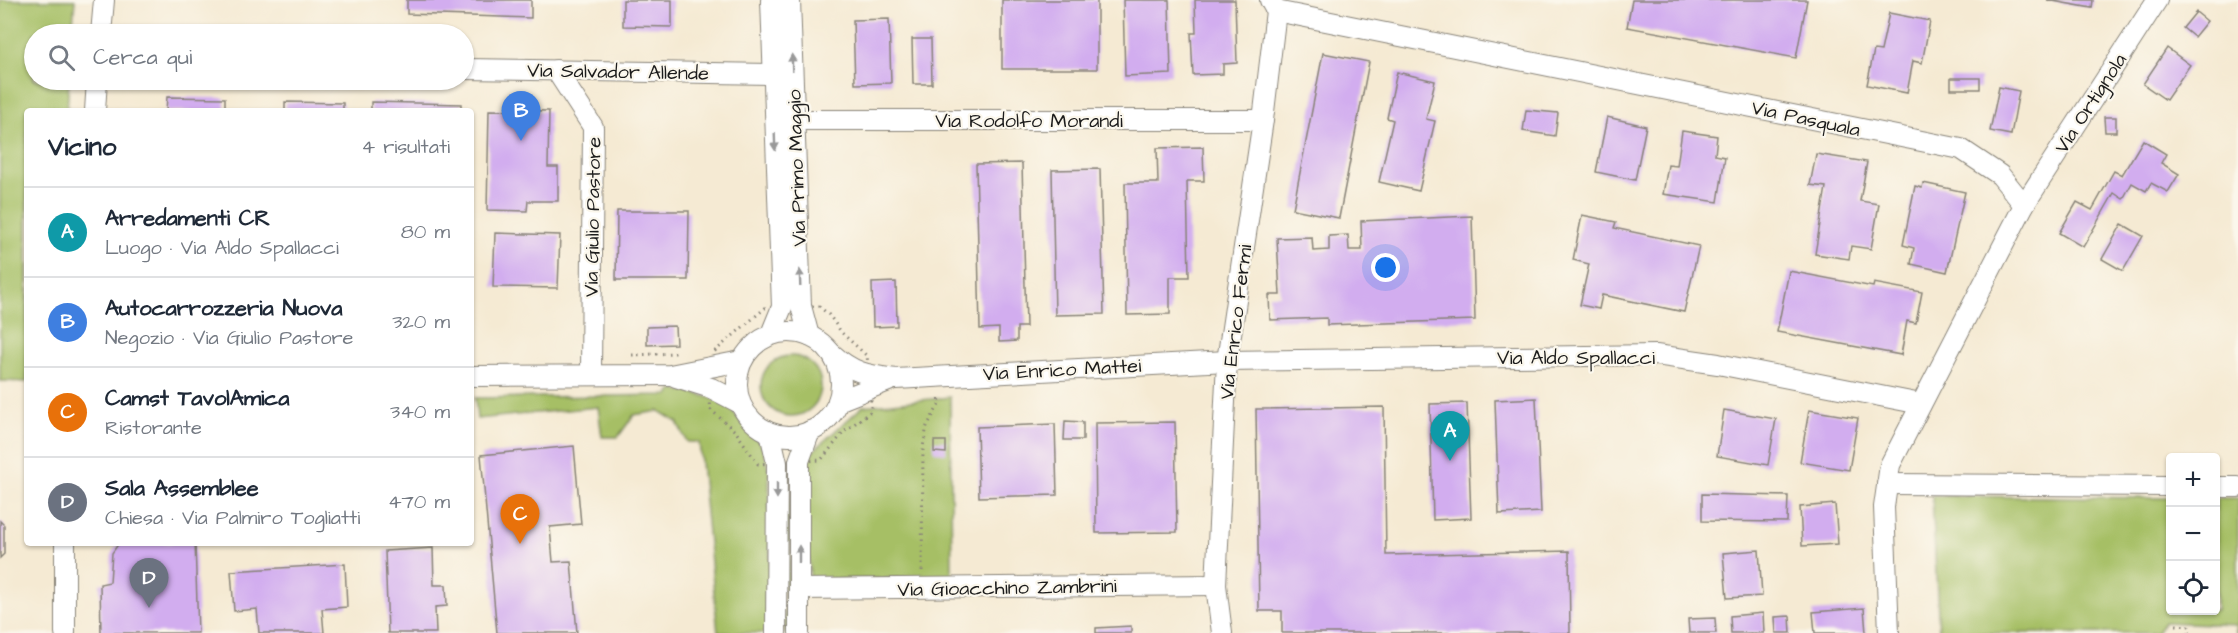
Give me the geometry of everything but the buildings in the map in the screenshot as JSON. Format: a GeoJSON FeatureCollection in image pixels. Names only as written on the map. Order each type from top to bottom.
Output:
{"type":"FeatureCollection","features":[{"type":"Feature","properties":{"kind":"street"},"geometry":{"type":"LineString","coordinates":[[102,24],[104,0]]}},
{"type":"Feature","properties":{"kind":"street","name":"Via Primo Maggio"},"geometry":{"type":"LineString","coordinates":[[771,0],[772,74],[791,307],[809,336]]}},
{"type":"Feature","properties":{"kind":"street","name":"Via Primo Maggio"},"geometry":{"type":"LineString","coordinates":[[741,361],[754,345],[771,334],[791,307],[795,120],[790,0]]}},
{"type":"Feature","properties":{"kind":"street","name":"Via Ortignola"},"geometry":{"type":"LineString","coordinates":[[2024,206],[2157,0]]}},
{"type":"Feature","properties":{"kind":"street","name":"Via Pasquala"},"geometry":{"type":"LineString","coordinates":[[1273,6],[1960,149],[2000,175],[2024,206]]}},
{"type":"Feature","properties":{"kind":"street","name":"Via Enrico Fermi"},"geometry":{"type":"LineString","coordinates":[[1222,633],[1216,585],[1227,361],[1263,120],[1273,6]]}},
{"type":"Feature","properties":{"kind":"street","name":"Via Salvador Allende"},"geometry":{"type":"LineString","coordinates":[[474,69],[772,74]]}},
{"type":"Feature","properties":{"kind":"street","name":"Via Giulio Pastore"},"geometry":{"type":"LineString","coordinates":[[556,70],[593,127],[591,375]]}},
{"type":"Feature","properties":{"kind":"street"},"geometry":{"type":"LineString","coordinates":[[95,108],[96,90]]}},
{"type":"Feature","properties":{"kind":"street","name":"Via Rodolfo Morandi"},"geometry":{"type":"LineString","coordinates":[[795,120],[1263,120]]}},
{"type":"Feature","properties":{"kind":"street"},"geometry":{"type":"LineString","coordinates":[[1889,633],[1884,507],[1890,465],[2024,206]]}},
{"type":"Feature","properties":{"kind":"street"},"geometry":{"type":"LineString","coordinates":[[771,334],[790,332],[809,336],[822,343],[846,367],[870,381]]}},
{"type":"Feature","properties":{"kind":"street"},"geometry":{"type":"LineString","coordinates":[[474,376],[670,375],[741,361],[736,389],[740,403],[757,426],[770,433],[783,436],[810,431],[832,414],[838,401],[841,385],[839,369],[832,354]]}},
{"type":"Feature","properties":{"kind":"street","name":"Via Aldo Spallacci"},"geometry":{"type":"LineString","coordinates":[[1227,361],[1656,355],[1718,364],[1921,404]]}},
{"type":"Feature","properties":{"kind":"street","name":"Via Enrico Mattei"},"geometry":{"type":"LineString","coordinates":[[838,401],[870,381],[896,378],[1227,361]]}},
{"type":"Feature","properties":{"kind":"street"},"geometry":{"type":"LineString","coordinates":[[670,375],[711,388],[740,403]]}},
{"type":"Feature","properties":{"kind":"street"},"geometry":{"type":"LineString","coordinates":[[799,633],[799,461],[810,431]]}},
{"type":"Feature","properties":{"kind":"street"},"geometry":{"type":"LineString","coordinates":[[770,433],[777,463],[776,633]]}},
{"type":"Feature","properties":{"kind":"street"},"geometry":{"type":"LineString","coordinates":[[1887,484],[2166,486]]}},
{"type":"Feature","properties":{"kind":"street"},"geometry":{"type":"LineString","coordinates":[[2220,487],[2238,487]]}},
{"type":"Feature","properties":{"kind":"street"},"geometry":{"type":"LineString","coordinates":[[65,633],[66,546]]}},
{"type":"Feature","properties":{"kind":"street","name":"Via Gioacchino Zambrini"},"geometry":{"type":"LineString","coordinates":[[799,589],[1216,585]]}},
{"type":"Feature","properties":{"kind":"path"},"geometry":{"type":"LineString","coordinates":[[819,306],[842,333],[867,356],[871,411],[844,432],[821,460],[758,464],[736,432],[710,409],[712,368],[714,352],[765,308],[819,306]]}},
{"type":"Feature","properties":{"kind":"path"},"geometry":{"type":"LineString","coordinates":[[622,355],[679,353]]}},
{"type":"Feature","properties":{"kind":"path"},"geometry":{"type":"LineString","coordinates":[[921,588],[924,537],[924,447],[927,426],[939,405],[942,376]]}},
{"type":"Feature","properties":{"kind":"path"},"geometry":{"type":"LineString","coordinates":[[2176,625],[2189,626],[2188,633]]}},
{"type":"Feature","properties":{"kind":"green space"},"geometry":{"type":"Polygon","coordinates":[[[0,0],[75,0],[73,24],[24,24],[24,90],[68,90],[67,108],[24,108],[24,382],[0,381],[0,0]]]}},
{"type":"Feature","properties":{"kind":"green space"},"geometry":{"type":"Polygon","coordinates":[[[791,356],[803,358],[816,369],[821,386],[819,398],[808,411],[791,416],[779,414],[766,403],[761,386],[763,374],[774,361],[791,356]]]}},
{"type":"Feature","properties":{"kind":"green space"},"geometry":{"type":"Polygon","coordinates":[[[673,390],[704,396],[725,405],[754,436],[764,451],[769,473],[771,633],[718,633],[699,442],[687,442],[677,422],[659,411],[634,415],[618,437],[602,437],[598,407],[477,419],[475,398],[669,395],[673,390]]]}},
{"type":"Feature","properties":{"kind":"green space"},"geometry":{"type":"Polygon","coordinates":[[[950,397],[952,577],[810,580],[805,458],[863,406],[950,397]]]}},
{"type":"Feature","properties":{"kind":"green space"},"geometry":{"type":"Polygon","coordinates":[[[785,469],[789,469],[790,633],[785,633],[785,469]]]}},
{"type":"Feature","properties":{"kind":"green space"},"geometry":{"type":"Polygon","coordinates":[[[1932,496],[2166,498],[2166,615],[2220,615],[2220,498],[2238,498],[2238,633],[2236,633],[2235,625],[2164,622],[2157,633],[1939,633],[1932,496]]]}},
{"type":"Feature","properties":{"kind":"place","name":"Autocarrozzeria Nuova"},"geometry":{"type":"Point","coordinates":[521,141]}},
{"type":"Feature","properties":{"kind":"place","name":"Arredamenti CR"},"geometry":{"type":"Point","coordinates":[1450,461]}},
{"type":"Feature","properties":{"kind":"place","name":"Camst TavolAmica"},"geometry":{"type":"Point","coordinates":[520,544]}},
{"type":"Feature","properties":{"kind":"place","name":"Sala Assemblee"},"geometry":{"type":"Point","coordinates":[149,608]}}]}
